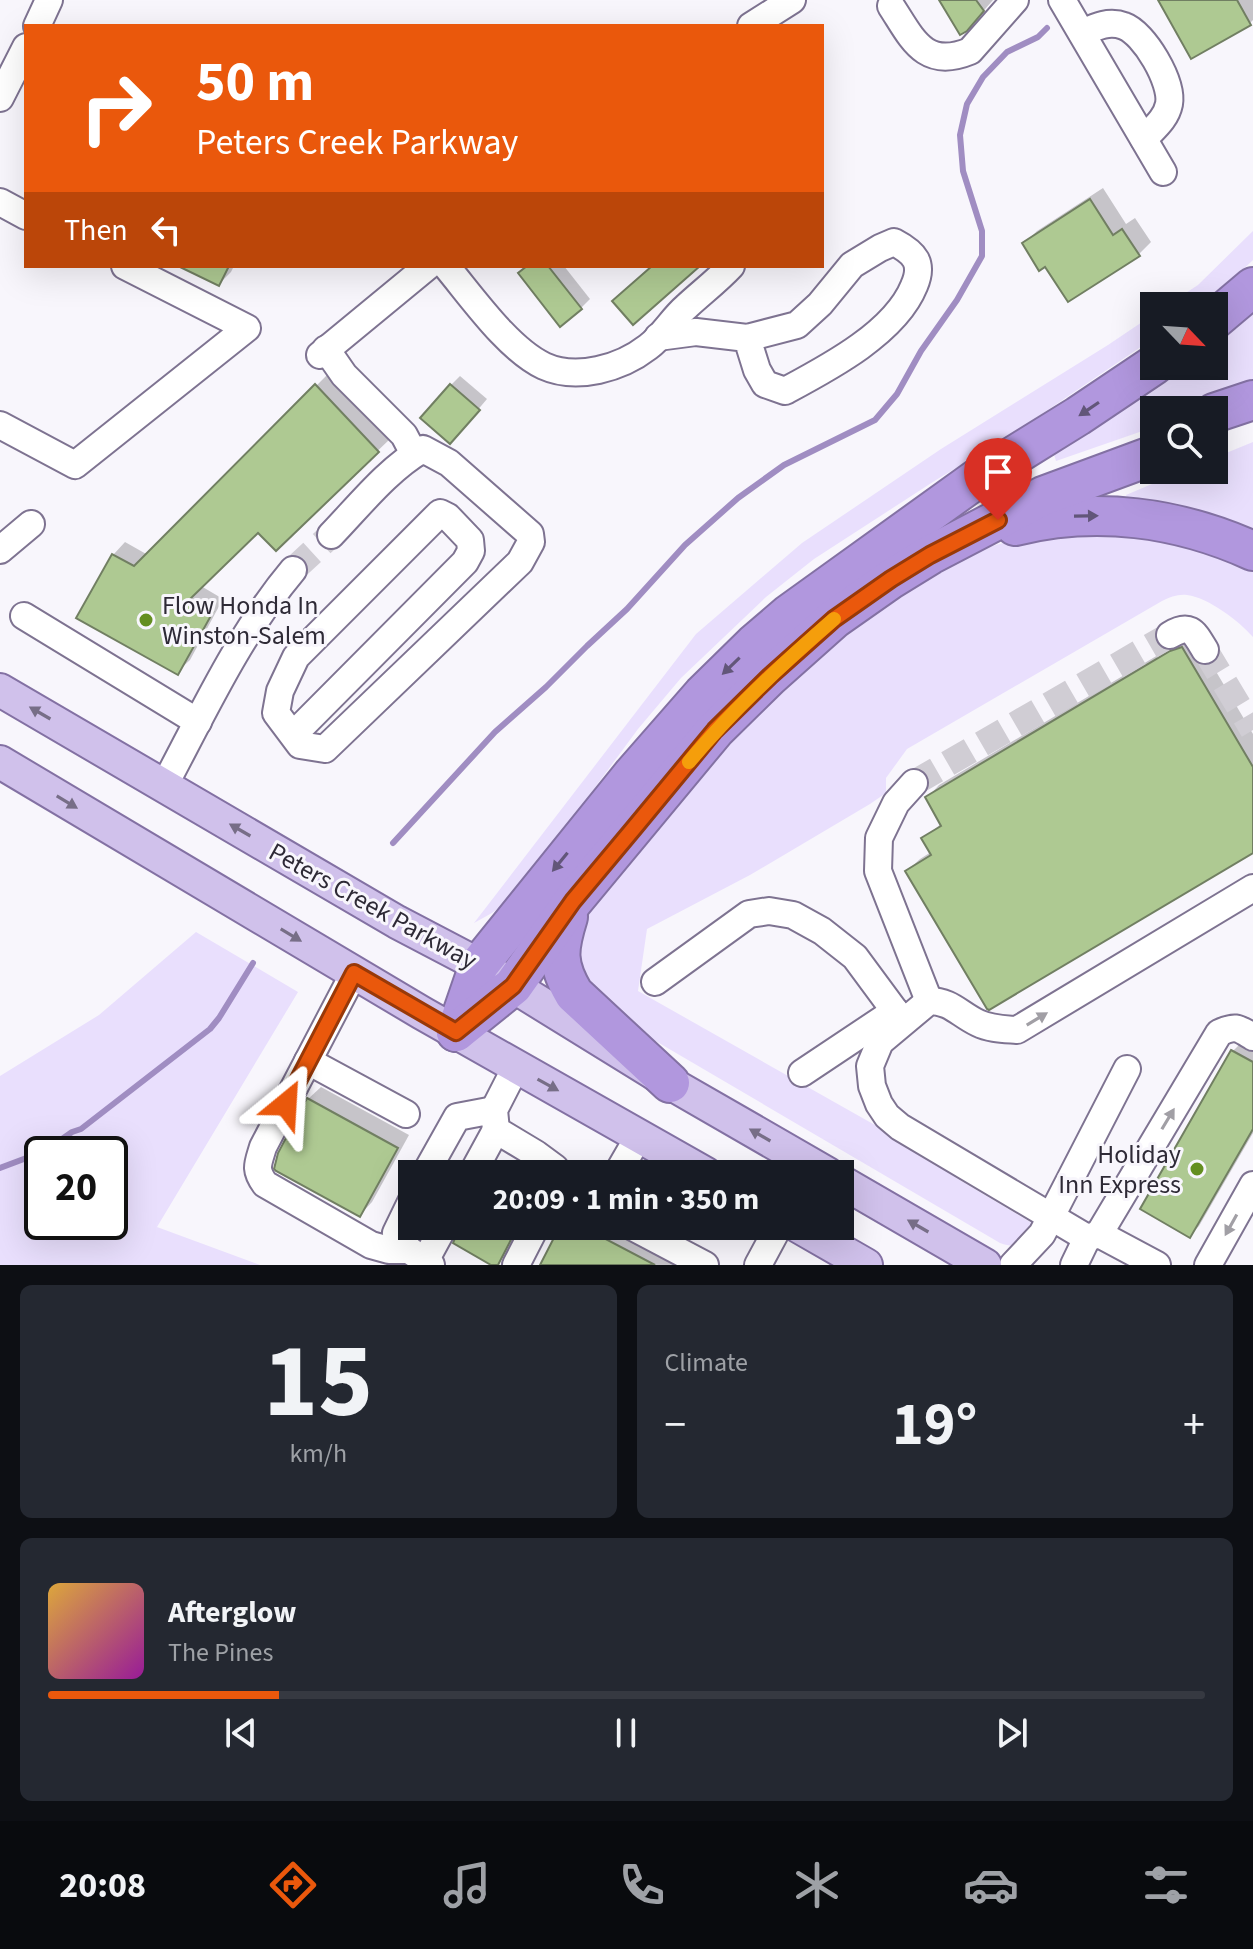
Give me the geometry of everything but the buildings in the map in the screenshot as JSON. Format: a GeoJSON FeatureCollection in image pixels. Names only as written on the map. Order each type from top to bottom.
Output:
{"type":"FeatureCollection","features":[{"type":"Feature","properties":{"kind":"highway"},"geometry":{"type":"LineString","coordinates":[[1228,308],[1253,287]]}},
{"type":"Feature","properties":{"kind":"highway"},"geometry":{"type":"LineString","coordinates":[[456,1032],[479,965],[604,809],[703,694],[754,644],[789,614],[978,478],[1140,374]]}},
{"type":"Feature","properties":{"kind":"highway"},"geometry":{"type":"LineString","coordinates":[[1228,408],[1253,400]]}},
{"type":"Feature","properties":{"kind":"highway"},"geometry":{"type":"LineString","coordinates":[[1228,430],[1253,421]]}},
{"type":"Feature","properties":{"kind":"highway"},"geometry":{"type":"LineString","coordinates":[[789,614],[933,529],[1022,485],[1140,439]]}},
{"type":"Feature","properties":{"kind":"highway"},"geometry":{"type":"LineString","coordinates":[[456,1032],[513,986],[573,901],[715,730],[834,619],[930,555],[1043,496],[1140,460]]}},
{"type":"Feature","properties":{"kind":"highway"},"geometry":{"type":"LineString","coordinates":[[930,555],[1016,525],[1063,516],[1096,515],[1160,521],[1199,530],[1253,551]]}},
{"type":"Feature","properties":{"kind":"highway"},"geometry":{"type":"LineString","coordinates":[[573,901],[559,946],[560,966],[566,981],[574,994],[670,1083]]}},
{"type":"Feature","properties":{"kind":"main road","name":"Peters Creek Parkway"},"geometry":{"type":"LineString","coordinates":[[0,690],[397,922],[479,965],[670,1083],[804,1160]]}},
{"type":"Feature","properties":{"kind":"main road"},"geometry":{"type":"LineString","coordinates":[[0,762],[354,973],[681,1160]]}},
{"type":"Feature","properties":{"kind":"main road"},"geometry":{"type":"LineString","coordinates":[[854,1189],[985,1265]]}},
{"type":"Feature","properties":{"kind":"main road"},"geometry":{"type":"LineString","coordinates":[[822,1240],[866,1265]]}},
{"type":"Feature","properties":{"kind":"street"},"geometry":{"type":"LineString","coordinates":[[38,24],[49,0]]}},
{"type":"Feature","properties":{"kind":"street"},"geometry":{"type":"LineString","coordinates":[[754,24],[792,0]]}},
{"type":"Feature","properties":{"kind":"street"},"geometry":{"type":"LineString","coordinates":[[1062,0],[1163,172]]}},
{"type":"Feature","properties":{"kind":"street"},"geometry":{"type":"LineString","coordinates":[[891,6],[918,48],[941,57],[970,51],[1013,1]]}},
{"type":"Feature","properties":{"kind":"street"},"geometry":{"type":"LineString","coordinates":[[1082,33],[1109,23],[1124,26],[1137,34],[1164,73],[1170,88],[1169,104],[1164,119],[1144,139]]}},
{"type":"Feature","properties":{"kind":"street"},"geometry":{"type":"LineString","coordinates":[[0,98],[24,51]]}},
{"type":"Feature","properties":{"kind":"street"},"geometry":{"type":"LineString","coordinates":[[0,202],[24,215]]}},
{"type":"Feature","properties":{"kind":"street"},"geometry":{"type":"LineString","coordinates":[[658,337],[696,332],[747,338],[797,325],[820,304],[852,265],[880,248],[894,242],[909,249],[917,261],[919,274],[908,302],[880,331],[819,373],[785,391],[765,384],[747,338]]}},
{"type":"Feature","properties":{"kind":"street"},"geometry":{"type":"LineString","coordinates":[[0,425],[75,465],[247,328],[129,268]]}},
{"type":"Feature","properties":{"kind":"street"},"geometry":{"type":"LineString","coordinates":[[414,454],[404,435],[323,352],[426,268]]}},
{"type":"Feature","properties":{"kind":"street"},"geometry":{"type":"LineString","coordinates":[[448,268],[495,324],[520,348],[544,365],[569,373],[596,371],[620,364],[648,347],[683,309],[729,268]]}},
{"type":"Feature","properties":{"kind":"street"},"geometry":{"type":"LineString","coordinates":[[293,735],[465,562],[471,551],[470,540],[440,513],[296,657],[280,691],[276,713],[300,745],[325,749],[520,562],[531,542],[530,534],[449,463],[423,449],[382,482],[331,535]]}},
{"type":"Feature","properties":{"kind":"street"},"geometry":{"type":"LineString","coordinates":[[0,550],[31,524]]}},
{"type":"Feature","properties":{"kind":"street"},"geometry":{"type":"LineString","coordinates":[[164,786],[226,670],[270,598],[293,570]]}},
{"type":"Feature","properties":{"kind":"street"},"geometry":{"type":"LineString","coordinates":[[24,616],[198,722]]}},
{"type":"Feature","properties":{"kind":"street"},"geometry":{"type":"LineString","coordinates":[[1170,635],[1187,629],[1195,633],[1205,650]]}},
{"type":"Feature","properties":{"kind":"street"},"geometry":{"type":"LineString","coordinates":[[914,783],[896,803],[879,838],[878,871],[936,1001],[990,1028],[1017,1030],[1253,888]]}},
{"type":"Feature","properties":{"kind":"street"},"geometry":{"type":"LineString","coordinates":[[655,982],[749,914],[769,911],[793,915],[822,931],[855,957],[899,1016]]}},
{"type":"Feature","properties":{"kind":"street"},"geometry":{"type":"LineString","coordinates":[[354,973],[263,1147],[258,1175],[265,1184],[371,1245],[422,1259]]}},
{"type":"Feature","properties":{"kind":"street"},"geometry":{"type":"LineString","coordinates":[[802,1073],[899,1016],[936,1001]]}},
{"type":"Feature","properties":{"kind":"street"},"geometry":{"type":"LineString","coordinates":[[899,1016],[880,1042],[870,1066],[872,1086],[887,1116],[900,1127],[1052,1216],[1157,1265]]}},
{"type":"Feature","properties":{"kind":"street"},"geometry":{"type":"LineString","coordinates":[[1074,1265],[1219,1033],[1236,1027],[1253,1037]]}},
{"type":"Feature","properties":{"kind":"street"},"geometry":{"type":"LineString","coordinates":[[308,1061],[406,1114]]}},
{"type":"Feature","properties":{"kind":"street"},"geometry":{"type":"LineString","coordinates":[[478,1160],[516,1067]]}},
{"type":"Feature","properties":{"kind":"street"},"geometry":{"type":"LineString","coordinates":[[1013,1265],[1042,1234],[1127,1069]]}},
{"type":"Feature","properties":{"kind":"street"},"geometry":{"type":"LineString","coordinates":[[433,1160],[457,1117],[495,1120],[544,1160]]}},
{"type":"Feature","properties":{"kind":"street"},"geometry":{"type":"LineString","coordinates":[[625,1160],[639,1136]]}},
{"type":"Feature","properties":{"kind":"street"},"geometry":{"type":"LineString","coordinates":[[1208,1265],[1253,1185]]}},
{"type":"Feature","properties":{"kind":"street"},"geometry":{"type":"LineString","coordinates":[[403,1240],[422,1259]]}},
{"type":"Feature","properties":{"kind":"street"},"geometry":{"type":"LineString","coordinates":[[422,1259],[435,1240]]}},
{"type":"Feature","properties":{"kind":"street"},"geometry":{"type":"LineString","coordinates":[[516,1265],[529,1240]]}},
{"type":"Feature","properties":{"kind":"street"},"geometry":{"type":"LineString","coordinates":[[658,1240],[705,1265]]}},
{"type":"Feature","properties":{"kind":"street"},"geometry":{"type":"LineString","coordinates":[[758,1265],[771,1240]]}},
{"type":"Feature","properties":{"kind":"shaded area"},"geometry":{"type":"Polygon","coordinates":[[[1253,231],[1253,260],[1216,292],[1187,292],[1253,231]]]}},
{"type":"Feature","properties":{"kind":"shaded area"},"geometry":{"type":"Polygon","coordinates":[[[1253,308],[1253,392],[1228,401],[1228,396],[1140,396],[1140,432],[1056,461],[1053,451],[1160,380],[1228,380],[1228,329],[1253,308]]]}},
{"type":"Feature","properties":{"kind":"shaded area"},"geometry":{"type":"Polygon","coordinates":[[[1140,323],[1140,347],[1011,435],[814,559],[766,597],[681,678],[638,729],[515,896],[474,923],[696,634],[802,543],[941,449],[1140,323]]]}},
{"type":"Feature","properties":{"kind":"shaded area"},"geometry":{"type":"Polygon","coordinates":[[[1253,442],[1253,543],[1130,505],[1126,495],[1152,484],[1228,484],[1228,452],[1253,442]]]}},
{"type":"Feature","properties":{"kind":"shaded area"},"geometry":{"type":"Polygon","coordinates":[[[1060,531],[1150,532],[1253,566],[1253,637],[1232,617],[1196,597],[1174,596],[1162,601],[907,749],[886,778],[886,793],[870,804],[750,875],[647,929],[638,991],[882,1129],[1032,1223],[1026,1240],[1013,1246],[1000,1243],[618,1019],[582,993],[573,938],[587,912],[699,776],[779,690],[822,650],[868,615],[974,552],[1060,531]]]}},
{"type":"Feature","properties":{"kind":"shaded area"},"geometry":{"type":"Polygon","coordinates":[[[196,932],[298,992],[157,1227],[260,1265],[0,1265],[0,1076],[99,1015],[196,932]]]}},
{"type":"Feature","properties":{"kind":"waterway"},"geometry":{"type":"LineString","coordinates":[[393,843],[495,732],[627,609],[685,545],[738,498],[784,465],[875,420],[897,394],[982,256],[982,231],[963,171],[960,135],[967,104],[983,77],[1007,52],[1038,37],[1047,28]]}},
{"type":"Feature","properties":{"kind":"waterway"},"geometry":{"type":"LineString","coordinates":[[0,1168],[45,1151],[81,1129],[210,1029],[253,963]]}},
{"type":"Feature","properties":{"kind":"tunnel"},"geometry":{"type":"LineString","coordinates":[[293,570],[331,535]]}},
{"type":"Feature","properties":{"kind":"tunnel"},"geometry":{"type":"LineString","coordinates":[[914,783],[1170,635]]}},
{"type":"Feature","properties":{"kind":"tunnel"},"geometry":{"type":"LineString","coordinates":[[1205,650],[1253,730]]}},
{"type":"Feature","properties":{"kind":"slow traffic"},"geometry":{"type":"LineString","coordinates":[[689,762],[715,730],[834,619]]}},
{"type":"Feature","properties":{"kind":"place","name":"Flow Honda In Winston-Salem"},"geometry":{"type":"Point","coordinates":[146,620]}},
{"type":"Feature","properties":{"kind":"place","name":"Holiday Inn Express"},"geometry":{"type":"Point","coordinates":[1197,1169]}},
{"type":"Feature","properties":{"kind":"route"},"geometry":{"type":"LineString","coordinates":[[286,1104],[354,973],[456,1032],[513,986],[573,901],[715,730],[770,676],[834,619],[891,579],[998,520]]}}]}
